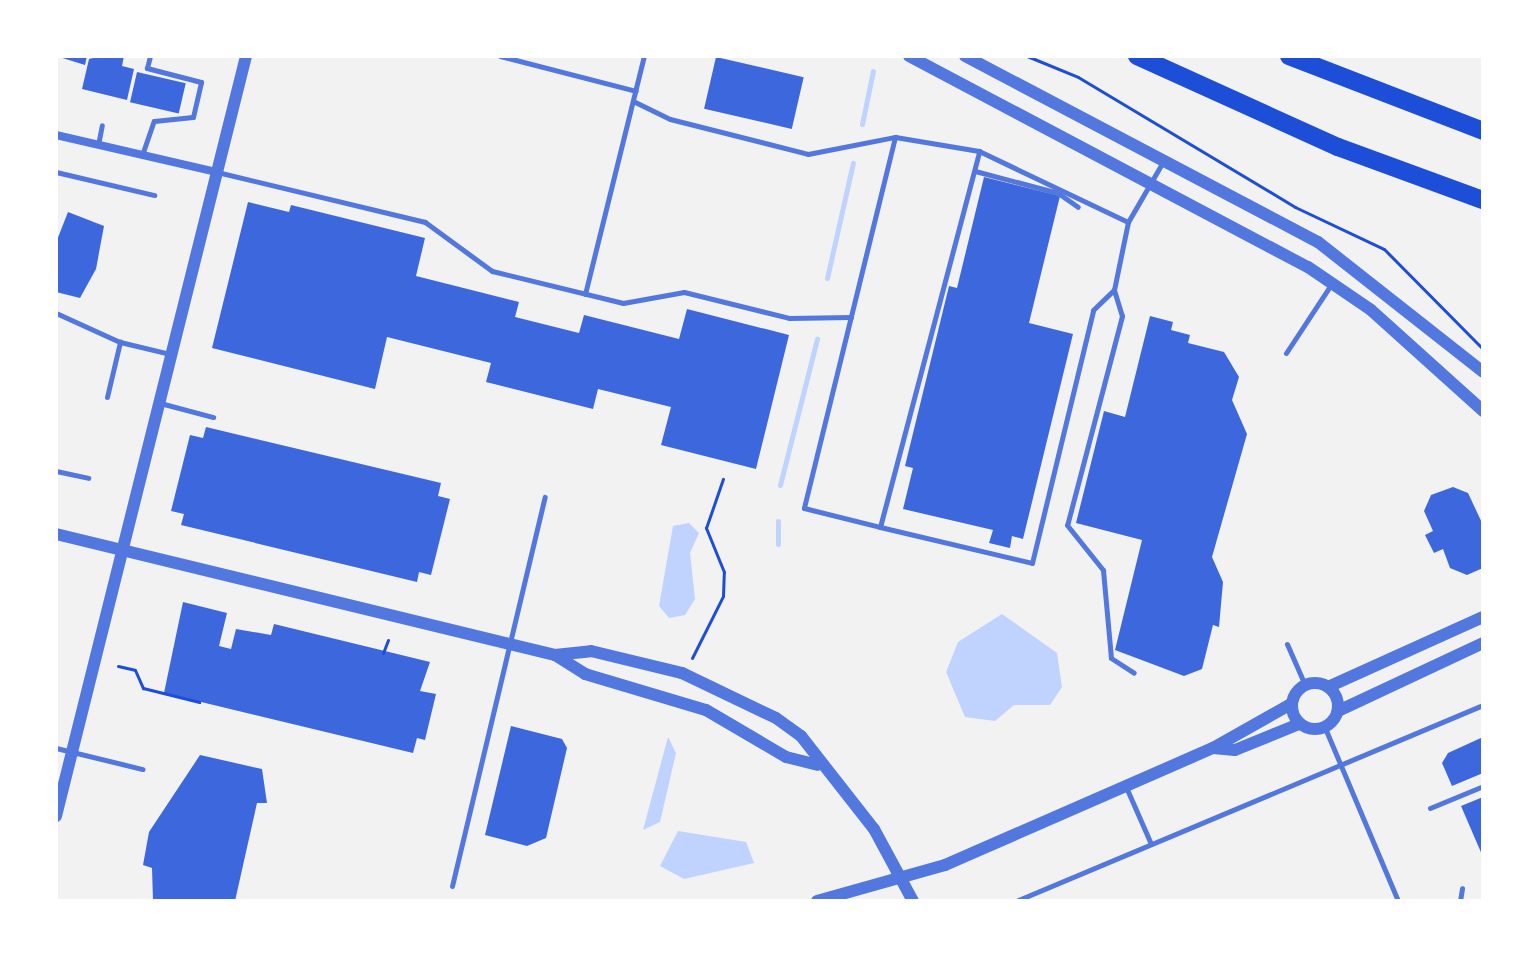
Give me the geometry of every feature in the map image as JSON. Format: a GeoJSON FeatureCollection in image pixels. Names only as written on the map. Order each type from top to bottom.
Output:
{"type":"FeatureCollection","features":[{"type":"Feature","properties":{"kind":"highway"},"geometry":{"type":"LineString","coordinates":[[1137,56],[1338,147],[1483,200]]}},
{"type":"Feature","properties":{"kind":"highway"},"geometry":{"type":"LineString","coordinates":[[1289,56],[1483,131]]}},
{"type":"Feature","properties":{"kind":"street"},"geometry":{"type":"LineString","coordinates":[[56,816],[246,56]]}},
{"type":"Feature","properties":{"kind":"street"},"geometry":{"type":"LineString","coordinates":[[909,56],[1153,183],[1332,282],[1483,411]]}},
{"type":"Feature","properties":{"kind":"street"},"geometry":{"type":"LineString","coordinates":[[965,56],[1164,159],[1350,262],[1483,372]]}},
{"type":"Feature","properties":{"kind":"street"},"geometry":{"type":"LineString","coordinates":[[56,135],[216,172]]}},
{"type":"Feature","properties":{"kind":"street"},"geometry":{"type":"LineString","coordinates":[[56,534],[555,655],[585,674],[706,710],[786,757],[817,765]]}},
{"type":"Feature","properties":{"kind":"street"},"geometry":{"type":"LineString","coordinates":[[817,901],[904,879],[1125,786],[1213,748],[1291,704],[1305,685],[1328,687],[1483,617]]}},
{"type":"Feature","properties":{"kind":"street"},"geometry":{"type":"LineString","coordinates":[[1213,748],[1235,750],[1299,724],[1325,728],[1338,711],[1483,643]]}},
{"type":"Feature","properties":{"kind":"street"},"geometry":{"type":"LineString","coordinates":[[555,655],[591,651],[705,681],[801,736],[817,765],[865,817],[904,879],[913,901]]}},
{"type":"Feature","properties":{"kind":"street"},"geometry":{"type":"LineString","coordinates":[[1328,687],[1338,711]]}},
{"type":"Feature","properties":{"kind":"street"},"geometry":{"type":"LineString","coordinates":[[1291,704],[1299,724]]}},
{"type":"Feature","properties":{"kind":"lane"},"geometry":{"type":"LineString","coordinates":[[142,155],[154,121],[193,117],[201,82],[147,68],[150,56]]}},
{"type":"Feature","properties":{"kind":"lane"},"geometry":{"type":"LineString","coordinates":[[500,56],[636,91]]}},
{"type":"Feature","properties":{"kind":"lane"},"geometry":{"type":"LineString","coordinates":[[585,294],[644,56]]}},
{"type":"Feature","properties":{"kind":"lane"},"geometry":{"type":"LineString","coordinates":[[633,101],[670,119],[808,154],[895,137],[979,151],[1128,222]]}},
{"type":"Feature","properties":{"kind":"lane"},"geometry":{"type":"LineString","coordinates":[[98,145],[102,125]]}},
{"type":"Feature","properties":{"kind":"lane"},"geometry":{"type":"LineString","coordinates":[[895,137],[804,508],[1032,563],[1093,310],[1114,290]]}},
{"type":"Feature","properties":{"kind":"lane"},"geometry":{"type":"LineString","coordinates":[[880,527],[939,284],[951,266],[979,151]]}},
{"type":"Feature","properties":{"kind":"lane"},"geometry":{"type":"LineString","coordinates":[[1134,673],[1111,658],[1103,570],[1067,525],[1122,316],[1114,290],[1128,222],[1164,159]]}},
{"type":"Feature","properties":{"kind":"lane"},"geometry":{"type":"LineString","coordinates":[[975,171],[1058,193],[1078,207]]}},
{"type":"Feature","properties":{"kind":"lane"},"geometry":{"type":"LineString","coordinates":[[56,172],[154,195]]}},
{"type":"Feature","properties":{"kind":"lane"},"geometry":{"type":"LineString","coordinates":[[216,172],[425,222],[484,267],[585,294],[629,304],[684,292],[789,318],[851,317]]}},
{"type":"Feature","properties":{"kind":"lane"},"geometry":{"type":"LineString","coordinates":[[1286,353],[1332,282]]}},
{"type":"Feature","properties":{"kind":"lane"},"geometry":{"type":"LineString","coordinates":[[56,313],[120,342],[171,355]]}},
{"type":"Feature","properties":{"kind":"lane"},"geometry":{"type":"LineString","coordinates":[[107,397],[120,342]]}},
{"type":"Feature","properties":{"kind":"lane"},"geometry":{"type":"LineString","coordinates":[[158,403],[213,417]]}},
{"type":"Feature","properties":{"kind":"lane"},"geometry":{"type":"LineString","coordinates":[[56,471],[88,478]]}},
{"type":"Feature","properties":{"kind":"lane"},"geometry":{"type":"LineString","coordinates":[[452,886],[545,497]]}},
{"type":"Feature","properties":{"kind":"lane"},"geometry":{"type":"LineString","coordinates":[[1287,644],[1305,685]]}},
{"type":"Feature","properties":{"kind":"lane"},"geometry":{"type":"LineString","coordinates":[[1016,901],[1483,705]]}},
{"type":"Feature","properties":{"kind":"lane"},"geometry":{"type":"LineString","coordinates":[[1325,728],[1398,901]]}},
{"type":"Feature","properties":{"kind":"lane"},"geometry":{"type":"LineString","coordinates":[[56,748],[142,769]]}},
{"type":"Feature","properties":{"kind":"lane"},"geometry":{"type":"LineString","coordinates":[[1125,786],[1151,844]]}},
{"type":"Feature","properties":{"kind":"lane"},"geometry":{"type":"LineString","coordinates":[[1430,808],[1483,786]]}},
{"type":"Feature","properties":{"kind":"lane"},"geometry":{"type":"LineString","coordinates":[[1460,901],[1462,888]]}},
{"type":"Feature","properties":{"kind":"path"},"geometry":{"type":"LineString","coordinates":[[1027,56],[1078,77],[1295,207],[1384,249],[1483,349]]}},
{"type":"Feature","properties":{"kind":"path"},"geometry":{"type":"LineString","coordinates":[[692,658],[723,596],[724,572],[706,528],[723,479]]}},
{"type":"Feature","properties":{"kind":"path"},"geometry":{"type":"LineString","coordinates":[[383,653],[388,640]]}},
{"type":"Feature","properties":{"kind":"path"},"geometry":{"type":"LineString","coordinates":[[118,666],[135,670],[143,688],[199,702]]}},
{"type":"Feature","properties":{"kind":"water"},"geometry":{"type":"Polygon","coordinates":[[[689,523],[699,533],[690,553],[695,599],[685,615],[669,618],[659,606],[673,526],[689,523]]]}},
{"type":"Feature","properties":{"kind":"water"},"geometry":{"type":"Polygon","coordinates":[[[1002,614],[1057,653],[1062,687],[1050,705],[1014,705],[995,721],[965,717],[946,672],[958,642],[1002,614]]]}},
{"type":"Feature","properties":{"kind":"water"},"geometry":{"type":"Polygon","coordinates":[[[668,737],[676,753],[660,822],[643,830],[668,737]]]}},
{"type":"Feature","properties":{"kind":"water"},"geometry":{"type":"Polygon","coordinates":[[[678,831],[746,842],[754,863],[684,879],[660,866],[678,831]]]}},
{"type":"Feature","properties":{"kind":"building"},"geometry":{"type":"Polygon","coordinates":[[[56,56],[87,56],[85,65],[56,56]]]}},
{"type":"Feature","properties":{"kind":"building"},"geometry":{"type":"Polygon","coordinates":[[[124,56],[122,66],[134,69],[127,100],[82,89],[89,59],[124,56]]]}},
{"type":"Feature","properties":{"kind":"building"},"geometry":{"type":"Polygon","coordinates":[[[716,57],[804,77],[792,129],[704,109],[716,57]]]}},
{"type":"Feature","properties":{"kind":"building"},"geometry":{"type":"Polygon","coordinates":[[[137,72],[186,83],[179,113],[130,102],[137,72]]]}},
{"type":"Feature","properties":{"kind":"building"},"geometry":{"type":"Polygon","coordinates":[[[984,177],[1060,196],[1029,323],[1073,334],[1023,539],[1012,536],[1010,548],[989,543],[993,530],[903,509],[913,468],[905,466],[949,286],[957,288],[984,177]]]}},
{"type":"Feature","properties":{"kind":"building"},"geometry":{"type":"Polygon","coordinates":[[[248,202],[289,212],[291,205],[425,238],[416,276],[519,302],[515,317],[579,333],[584,315],[679,339],[687,309],[789,335],[756,469],[661,445],[671,407],[598,389],[593,409],[486,382],[491,363],[387,337],[375,389],[212,348],[248,202]]]}},
{"type":"Feature","properties":{"kind":"building"},"geometry":{"type":"Polygon","coordinates":[[[68,212],[104,226],[96,269],[80,298],[56,292],[57,240],[68,212]]]}},
{"type":"Feature","properties":{"kind":"building"},"geometry":{"type":"Polygon","coordinates":[[[1150,316],[1173,322],[1171,330],[1190,335],[1188,343],[1224,352],[1239,377],[1232,400],[1247,434],[1212,557],[1223,582],[1219,627],[1213,625],[1202,669],[1184,676],[1115,650],[1142,540],[1076,523],[1104,411],[1125,417],[1150,316]]]}},
{"type":"Feature","properties":{"kind":"building"},"geometry":{"type":"Polygon","coordinates":[[[206,427],[441,483],[438,496],[450,499],[431,575],[419,572],[417,582],[181,525],[184,514],[171,511],[190,435],[203,438],[206,427]]]}},
{"type":"Feature","properties":{"kind":"building"},"geometry":{"type":"Polygon","coordinates":[[[1453,487],[1468,493],[1483,525],[1483,568],[1467,575],[1450,568],[1443,549],[1434,553],[1425,535],[1433,531],[1424,511],[1431,495],[1453,487]]]}},
{"type":"Feature","properties":{"kind":"building"},"geometry":{"type":"Polygon","coordinates":[[[183,602],[227,613],[219,646],[231,649],[236,629],[271,635],[274,624],[430,662],[420,691],[436,694],[425,740],[417,738],[413,753],[164,693],[183,602]]]}},
{"type":"Feature","properties":{"kind":"building"},"geometry":{"type":"Polygon","coordinates":[[[511,726],[562,739],[567,748],[546,838],[527,846],[485,835],[511,726]]]}},
{"type":"Feature","properties":{"kind":"building"},"geometry":{"type":"Polygon","coordinates":[[[1483,737],[1483,773],[1452,786],[1442,763],[1448,753],[1483,737]]]}},
{"type":"Feature","properties":{"kind":"building"},"geometry":{"type":"Polygon","coordinates":[[[200,755],[262,769],[267,803],[257,803],[235,901],[153,901],[152,868],[143,865],[149,832],[200,755]]]}},
{"type":"Feature","properties":{"kind":"building"},"geometry":{"type":"Polygon","coordinates":[[[1483,797],[1483,857],[1461,806],[1483,797]]]}},
{"type":"Feature","properties":{"kind":"waterway"},"geometry":{"type":"LineString","coordinates":[[862,124],[873,71]]}},
{"type":"Feature","properties":{"kind":"waterway"},"geometry":{"type":"LineString","coordinates":[[827,278],[853,163]]}},
{"type":"Feature","properties":{"kind":"waterway"},"geometry":{"type":"LineString","coordinates":[[780,485],[817,339]]}},
{"type":"Feature","properties":{"kind":"waterway"},"geometry":{"type":"LineString","coordinates":[[778,521],[778,544]]}}]}
